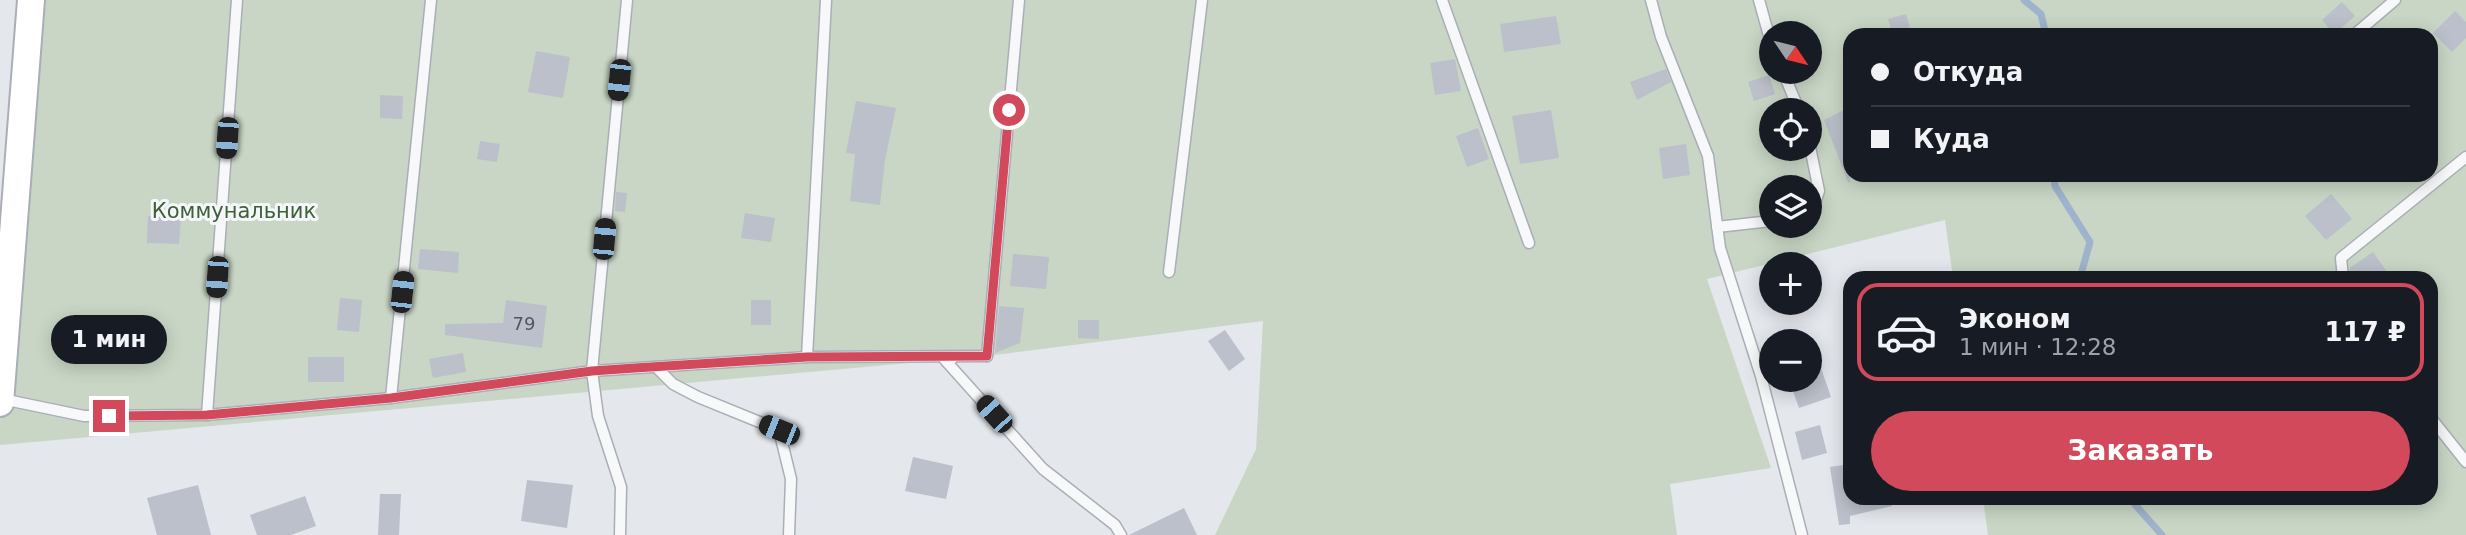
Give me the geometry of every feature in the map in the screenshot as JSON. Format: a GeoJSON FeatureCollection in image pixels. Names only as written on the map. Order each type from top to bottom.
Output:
{"type":"FeatureCollection","features":[{"type":"Feature","properties":{"kind":"main road"},"geometry":{"type":"LineString","coordinates":[[0,401],[31,0]]}},
{"type":"Feature","properties":{"kind":"lane"},"geometry":{"type":"LineString","coordinates":[[207,415],[237,0]]}},
{"type":"Feature","properties":{"kind":"lane"},"geometry":{"type":"LineString","coordinates":[[391,398],[431,0]]}},
{"type":"Feature","properties":{"kind":"lane"},"geometry":{"type":"LineString","coordinates":[[620,535],[621,487],[598,416],[592,371],[626,0]]}},
{"type":"Feature","properties":{"kind":"lane"},"geometry":{"type":"LineString","coordinates":[[807,357],[826,0]]}},
{"type":"Feature","properties":{"kind":"lane"},"geometry":{"type":"LineString","coordinates":[[987,356],[1019,0]]}},
{"type":"Feature","properties":{"kind":"lane"},"geometry":{"type":"LineString","coordinates":[[1169,272],[1202,0]]}},
{"type":"Feature","properties":{"kind":"lane"},"geometry":{"type":"LineString","coordinates":[[1442,0],[1529,243]]}},
{"type":"Feature","properties":{"kind":"lane"},"geometry":{"type":"LineString","coordinates":[[1651,0],[1661,37],[1708,156],[1720,248],[1761,376],[1802,535]]}},
{"type":"Feature","properties":{"kind":"lane"},"geometry":{"type":"LineString","coordinates":[[1759,0],[1765,21]]}},
{"type":"Feature","properties":{"kind":"lane"},"geometry":{"type":"LineString","coordinates":[[2362,28],[2395,0]]}},
{"type":"Feature","properties":{"kind":"lane"},"geometry":{"type":"LineString","coordinates":[[2438,180],[2466,157]]}},
{"type":"Feature","properties":{"kind":"lane"},"geometry":{"type":"LineString","coordinates":[[2342,271],[2341,258],[2435,182]]}},
{"type":"Feature","properties":{"kind":"lane"},"geometry":{"type":"LineString","coordinates":[[1717,227],[1759,222]]}},
{"type":"Feature","properties":{"kind":"lane"},"geometry":{"type":"LineString","coordinates":[[0,401],[85,416],[207,415],[391,398],[592,371],[807,357],[987,356]]}},
{"type":"Feature","properties":{"kind":"lane"},"geometry":{"type":"LineString","coordinates":[[987,356],[945,360],[1043,469],[1115,525],[1121,535]]}},
{"type":"Feature","properties":{"kind":"lane"},"geometry":{"type":"LineString","coordinates":[[656,367],[673,384],[698,397],[779,430],[791,479],[789,535]]}},
{"type":"Feature","properties":{"kind":"lane"},"geometry":{"type":"LineString","coordinates":[[2438,427],[2466,462]]}},
{"type":"Feature","properties":{"kind":"green space","name":"Коммунальник"},"geometry":{"type":"Polygon","coordinates":[[[45,0],[2466,0],[2466,535],[1988,535],[1984,505],[2438,505],[2438,271],[1952,271],[1945,220],[1816,252],[1759,252],[1759,266],[1707,279],[1771,468],[1670,484],[1677,535],[1215,535],[1256,449],[1263,321],[987,356],[0,445],[0,405],[45,0]]]}},
{"type":"Feature","properties":{"kind":"building"},"geometry":{"type":"Polygon","coordinates":[[[2342,2],[2355,16],[2341,28],[2329,28],[2322,20],[2342,2]]]}},
{"type":"Feature","properties":{"kind":"building"},"geometry":{"type":"Polygon","coordinates":[[[2455,11],[2466,22],[2466,38],[2452,52],[2438,38],[2438,28],[2455,11]]]}},
{"type":"Feature","properties":{"kind":"building"},"geometry":{"type":"Polygon","coordinates":[[[1906,14],[1910,28],[1891,28],[1888,19],[1906,14]]]}},
{"type":"Feature","properties":{"kind":"building"},"geometry":{"type":"Polygon","coordinates":[[[1556,16],[1561,44],[1504,52],[1500,24],[1556,16]]]}},
{"type":"Feature","properties":{"kind":"building"},"geometry":{"type":"Polygon","coordinates":[[[536,51],[570,57],[563,98],[528,92],[536,51]]]}},
{"type":"Feature","properties":{"kind":"building"},"geometry":{"type":"Polygon","coordinates":[[[1455,59],[1461,91],[1435,95],[1430,63],[1455,59]]]}},
{"type":"Feature","properties":{"kind":"building"},"geometry":{"type":"Polygon","coordinates":[[[1666,69],[1671,82],[1637,100],[1630,82],[1666,69]]]}},
{"type":"Feature","properties":{"kind":"building"},"geometry":{"type":"Polygon","coordinates":[[[1759,78],[1759,84],[1772,84],[1775,94],[1754,101],[1748,82],[1759,78]]]}},
{"type":"Feature","properties":{"kind":"building"},"geometry":{"type":"Polygon","coordinates":[[[380,95],[403,96],[402,119],[380,118],[380,95]]]}},
{"type":"Feature","properties":{"kind":"building"},"geometry":{"type":"Polygon","coordinates":[[[856,101],[896,108],[885,160],[880,205],[850,201],[855,154],[846,153],[856,101]]]}},
{"type":"Feature","properties":{"kind":"building"},"geometry":{"type":"Polygon","coordinates":[[[1551,110],[1559,158],[1520,164],[1512,116],[1551,110]]]}},
{"type":"Feature","properties":{"kind":"building"},"geometry":{"type":"Polygon","coordinates":[[[1843,110],[1843,169],[1824,120],[1843,110]]]}},
{"type":"Feature","properties":{"kind":"building"},"geometry":{"type":"Polygon","coordinates":[[[1478,128],[1489,159],[1467,167],[1456,136],[1478,128]]]}},
{"type":"Feature","properties":{"kind":"building"},"geometry":{"type":"Polygon","coordinates":[[[480,141],[500,144],[497,162],[477,159],[480,141]]]}},
{"type":"Feature","properties":{"kind":"building"},"geometry":{"type":"Polygon","coordinates":[[[1686,144],[1690,175],[1663,179],[1659,148],[1686,144]]]}},
{"type":"Feature","properties":{"kind":"building"},"geometry":{"type":"Polygon","coordinates":[[[616,192],[627,193],[625,212],[615,211],[616,192]]]}},
{"type":"Feature","properties":{"kind":"building"},"geometry":{"type":"Polygon","coordinates":[[[2331,194],[2352,219],[2326,240],[2305,216],[2331,194]]]}},
{"type":"Feature","properties":{"kind":"building"},"geometry":{"type":"Polygon","coordinates":[[[745,213],[775,218],[771,242],[741,238],[745,213]]]}},
{"type":"Feature","properties":{"kind":"building"},"geometry":{"type":"Polygon","coordinates":[[[148,216],[181,218],[179,244],[147,243],[148,216]]]}},
{"type":"Feature","properties":{"kind":"building"},"geometry":{"type":"Polygon","coordinates":[[[420,249],[459,252],[458,273],[418,269],[420,249]]]}},
{"type":"Feature","properties":{"kind":"building"},"geometry":{"type":"Polygon","coordinates":[[[2373,252],[2386,271],[2350,271],[2350,268],[2373,252]]]}},
{"type":"Feature","properties":{"kind":"building"},"geometry":{"type":"Polygon","coordinates":[[[1013,254],[1049,257],[1046,289],[1010,286],[1013,254]]]}},
{"type":"Feature","properties":{"kind":"building"},"geometry":{"type":"Polygon","coordinates":[[[340,298],[362,300],[359,332],[337,330],[340,298]]]}},
{"type":"Feature","properties":{"kind":"building"},"geometry":{"type":"Polygon","coordinates":[[[506,300],[547,306],[542,348],[445,335],[445,324],[503,323],[506,300]]]}},
{"type":"Feature","properties":{"kind":"building"},"geometry":{"type":"Polygon","coordinates":[[[751,300],[771,300],[771,325],[751,325],[751,300]]]}},
{"type":"Feature","properties":{"kind":"building"},"geometry":{"type":"Polygon","coordinates":[[[999,306],[1024,308],[1020,343],[995,353],[999,306]]]}},
{"type":"Feature","properties":{"kind":"building"},"geometry":{"type":"Polygon","coordinates":[[[1078,320],[1099,320],[1099,339],[1078,338],[1078,320]]]}},
{"type":"Feature","properties":{"kind":"building"},"geometry":{"type":"Polygon","coordinates":[[[1225,330],[1245,359],[1229,371],[1208,341],[1225,330]]]}},
{"type":"Feature","properties":{"kind":"building"},"geometry":{"type":"Polygon","coordinates":[[[463,353],[466,372],[433,378],[429,359],[463,353]]]}},
{"type":"Feature","properties":{"kind":"building"},"geometry":{"type":"Polygon","coordinates":[[[308,357],[344,357],[344,382],[308,382],[308,357]]]}},
{"type":"Feature","properties":{"kind":"building"},"geometry":{"type":"Polygon","coordinates":[[[1822,371],[1831,397],[1799,408],[1793,392],[1822,392],[1822,371]]]}},
{"type":"Feature","properties":{"kind":"building"},"geometry":{"type":"Polygon","coordinates":[[[1820,425],[1827,453],[1802,460],[1795,432],[1820,425]]]}},
{"type":"Feature","properties":{"kind":"building"},"geometry":{"type":"Polygon","coordinates":[[[913,457],[953,466],[946,499],[905,491],[913,457]]]}},
{"type":"Feature","properties":{"kind":"building"},"geometry":{"type":"Polygon","coordinates":[[[1843,465],[1843,505],[1892,506],[1850,516],[1850,524],[1839,525],[1830,467],[1843,465]]]}},
{"type":"Feature","properties":{"kind":"building"},"geometry":{"type":"Polygon","coordinates":[[[527,480],[573,485],[567,528],[521,521],[527,480]]]}},
{"type":"Feature","properties":{"kind":"building"},"geometry":{"type":"Polygon","coordinates":[[[198,485],[211,535],[157,535],[147,498],[198,485]]]}},
{"type":"Feature","properties":{"kind":"building"},"geometry":{"type":"Polygon","coordinates":[[[380,494],[401,494],[399,535],[378,535],[380,494]]]}},
{"type":"Feature","properties":{"kind":"building"},"geometry":{"type":"Polygon","coordinates":[[[305,496],[316,526],[291,535],[257,535],[250,515],[305,496]]]}},
{"type":"Feature","properties":{"kind":"building"},"geometry":{"type":"Polygon","coordinates":[[[1184,508],[1197,535],[1129,535],[1184,508]]]}},
{"type":"Feature","properties":{"kind":"waterway"},"geometry":{"type":"LineString","coordinates":[[2024,0],[2041,14],[2044,28]]}},
{"type":"Feature","properties":{"kind":"waterway"},"geometry":{"type":"LineString","coordinates":[[2055,182],[2090,242],[2082,271]]}},
{"type":"Feature","properties":{"kind":"waterway"},"geometry":{"type":"LineString","coordinates":[[2135,505],[2162,535]]}},
{"type":"Feature","properties":{"kind":"route"},"geometry":{"type":"LineString","coordinates":[[109,416],[207,415],[391,398],[592,371],[635,368],[807,357],[987,356],[1009,110]]}}]}
